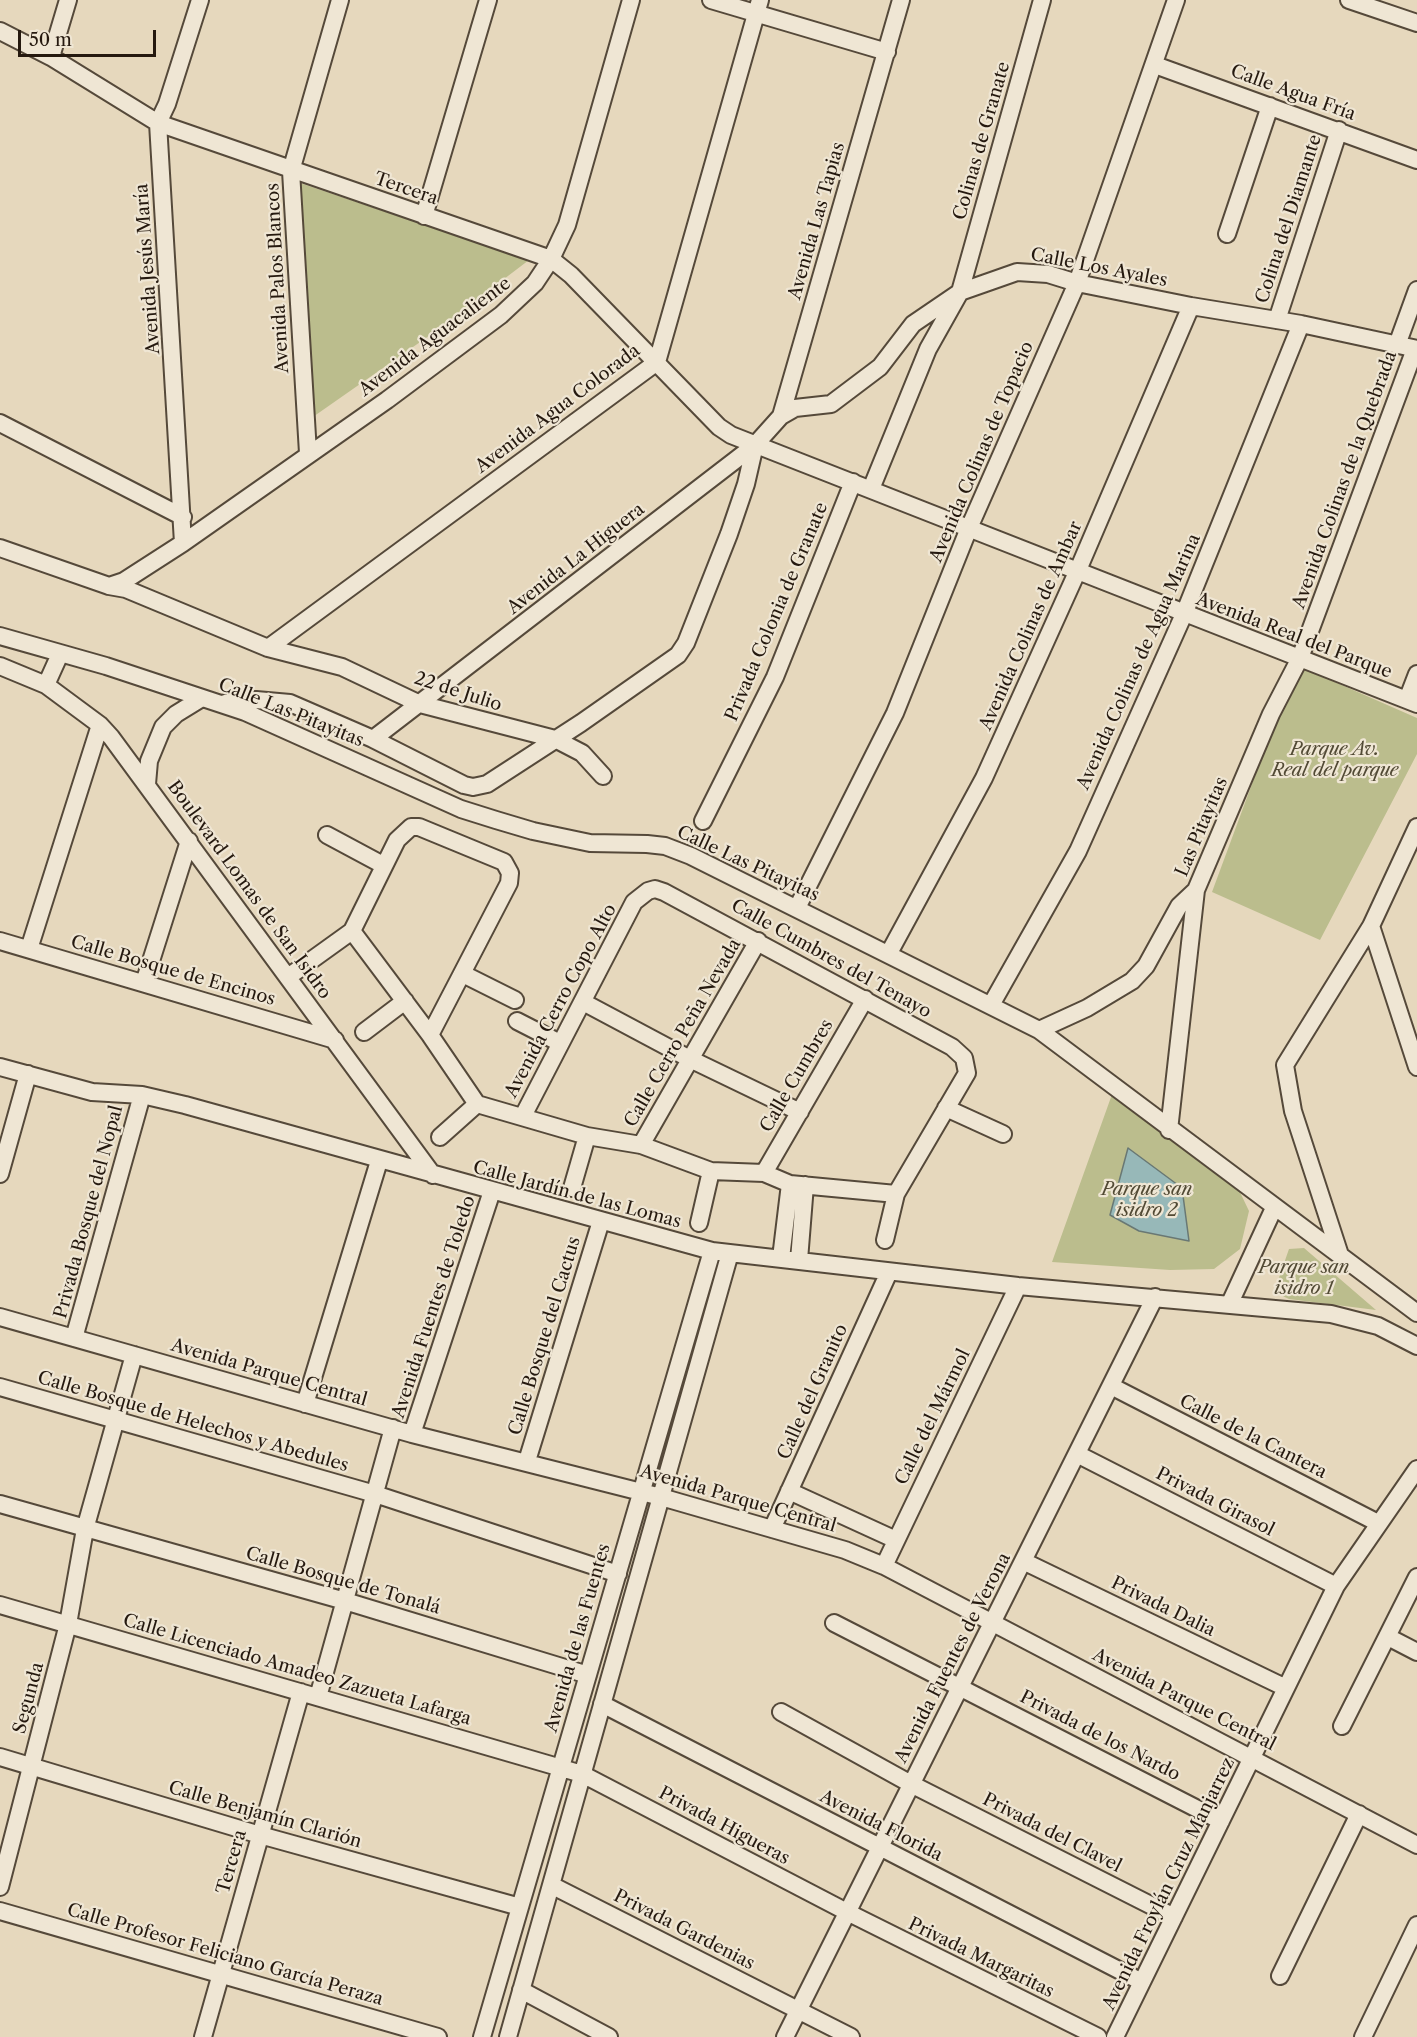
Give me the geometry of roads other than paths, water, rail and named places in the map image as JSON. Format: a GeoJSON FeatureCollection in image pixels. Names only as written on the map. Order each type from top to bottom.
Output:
{"type":"FeatureCollection","features":[{"type":"Feature","properties":{"kind":"street"},"geometry":{"type":"LineString","coordinates":[[51,57],[68,0]]}},
{"type":"Feature","properties":{"kind":"street","name":"Avenida Jesús María"},"geometry":{"type":"LineString","coordinates":[[183,543],[158,123],[167,104],[200,0]]}},
{"type":"Feature","properties":{"kind":"street","name":"Avenida Palos Blancos"},"geometry":{"type":"LineString","coordinates":[[308,453],[291,171],[340,0]]}},
{"type":"Feature","properties":{"kind":"street"},"geometry":{"type":"LineString","coordinates":[[424,216],[488,0]]}},
{"type":"Feature","properties":{"kind":"street","name":"Avenida Aguacaliente"},"geometry":{"type":"LineString","coordinates":[[109,586],[124,581],[183,543],[308,453],[387,400],[501,315],[535,283],[551,259],[567,225],[631,0]]}},
{"type":"Feature","properties":{"kind":"street"},"geometry":{"type":"LineString","coordinates":[[711,0],[758,7],[887,52]]}},
{"type":"Feature","properties":{"kind":"street","name":"Avenida Las Tapias"},"geometry":{"type":"LineString","coordinates":[[755,444],[781,416],[901,0]]}},
{"type":"Feature","properties":{"kind":"street","name":"Colinas de Granate"},"geometry":{"type":"LineString","coordinates":[[960,292],[1042,0]]}},
{"type":"Feature","properties":{"kind":"street","name":"Avenida Colinas de Topacio"},"geometry":{"type":"LineString","coordinates":[[797,908],[895,713],[969,528],[1077,283],[1176,0]]}},
{"type":"Feature","properties":{"kind":"street"},"geometry":{"type":"LineString","coordinates":[[1349,0],[1417,23]]}},
{"type":"Feature","properties":{"kind":"street","name":"Avenida Agua Colorada"},"geometry":{"type":"LineString","coordinates":[[268,648],[657,362],[758,7]]}},
{"type":"Feature","properties":{"kind":"street","name":"Tercera"},"geometry":{"type":"LineString","coordinates":[[0,31],[51,57],[158,123],[291,171],[551,259],[571,275],[719,427],[755,444]]}},
{"type":"Feature","properties":{"kind":"street","name":"Calle Agua Fría"},"geometry":{"type":"LineString","coordinates":[[1155,65],[1417,160]]}},
{"type":"Feature","properties":{"kind":"street"},"geometry":{"type":"LineString","coordinates":[[1227,234],[1270,106]]}},
{"type":"Feature","properties":{"kind":"street","name":"Colina del Diamante"},"geometry":{"type":"LineString","coordinates":[[1277,320],[1339,130]]}},
{"type":"Feature","properties":{"kind":"street","name":"Calle Los Ayales"},"geometry":{"type":"LineString","coordinates":[[781,416],[795,408],[831,404],[880,367],[913,324],[960,292],[1017,272],[1048,274],[1077,283],[1191,306],[1301,324],[1416,349]]}},
{"type":"Feature","properties":{"kind":"street","name":"Avenida Colinas de la Quebrada"},"geometry":{"type":"LineString","coordinates":[[1397,345],[1417,290]]}},
{"type":"Feature","properties":{"kind":"street"},"geometry":{"type":"LineString","coordinates":[[871,489],[928,349],[960,292]]}},
{"type":"Feature","properties":{"kind":"street","name":"Avenida Colinas de Ambar"},"geometry":{"type":"LineString","coordinates":[[889,953],[984,778],[1078,570],[1191,306]]}},
{"type":"Feature","properties":{"kind":"street","name":"Avenida Colinas de Agua Marina"},"geometry":{"type":"LineString","coordinates":[[991,1005],[1077,851],[1184,614],[1301,324]]}},
{"type":"Feature","properties":{"kind":"street","name":"Avenida Colinas de la Quebrada"},"geometry":{"type":"LineString","coordinates":[[1300,658],[1416,349]]}},
{"type":"Feature","properties":{"kind":"street"},"geometry":{"type":"LineString","coordinates":[[0,423],[183,517]]}},
{"type":"Feature","properties":{"kind":"street"},"geometry":{"type":"LineString","coordinates":[[220,704],[256,700],[290,703],[373,739],[473,787],[487,784],[678,655],[686,643],[729,534],[746,484],[755,444]]}},
{"type":"Feature","properties":{"kind":"street","name":"Avenida Real del Parque"},"geometry":{"type":"LineString","coordinates":[[755,444],[1412,702]]}},
{"type":"Feature","properties":{"kind":"street","name":"Avenida La Higuera"},"geometry":{"type":"LineString","coordinates":[[373,739],[755,444]]}},
{"type":"Feature","properties":{"kind":"street","name":"Privada Colonia de Granate"},"geometry":{"type":"LineString","coordinates":[[703,821],[775,677],[853,482]]}},
{"type":"Feature","properties":{"kind":"street","name":"22 de Julio"},"geometry":{"type":"LineString","coordinates":[[0,548],[109,586],[126,589],[268,648],[342,667],[420,704],[555,739],[582,753],[603,777]]}},
{"type":"Feature","properties":{"kind":"street","name":"Calle Las Pitayitas"},"geometry":{"type":"LineString","coordinates":[[0,636],[106,666],[220,704],[324,746],[461,809],[533,831],[590,843],[665,846],[692,856],[1039,1030],[1169,1130]]}},
{"type":"Feature","properties":{"kind":"street"},"geometry":{"type":"LineString","coordinates":[[46,686],[60,654]]}},
{"type":"Feature","properties":{"kind":"street","name":"Las Pitayitas"},"geometry":{"type":"LineString","coordinates":[[1169,1130],[1196,890],[1270,714],[1300,658]]}},
{"type":"Feature","properties":{"kind":"street","name":"Boulevard Lomas de San Isidro"},"geometry":{"type":"LineString","coordinates":[[0,666],[46,686],[100,725],[147,784],[433,1175]]}},
{"type":"Feature","properties":{"kind":"street"},"geometry":{"type":"LineString","coordinates":[[1412,702],[1417,674]]}},
{"type":"Feature","properties":{"kind":"street"},"geometry":{"type":"LineString","coordinates":[[147,784],[149,761],[164,728],[176,714],[202,698]]}},
{"type":"Feature","properties":{"kind":"street"},"geometry":{"type":"LineString","coordinates":[[29,949],[100,725]]}},
{"type":"Feature","properties":{"kind":"street"},"geometry":{"type":"LineString","coordinates":[[288,976],[352,931],[383,866],[397,840],[406,830],[416,827],[507,864],[510,873],[508,883],[430,1035]]}},
{"type":"Feature","properties":{"kind":"street"},"geometry":{"type":"LineString","coordinates":[[1341,1258],[1293,1111],[1285,1065],[1371,926],[1417,827]]}},
{"type":"Feature","properties":{"kind":"street"},"geometry":{"type":"LineString","coordinates":[[327,835],[383,866]]}},
{"type":"Feature","properties":{"kind":"street"},"geometry":{"type":"LineString","coordinates":[[144,983],[189,841]]}},
{"type":"Feature","properties":{"kind":"street"},"geometry":{"type":"LineString","coordinates":[[1039,1030],[1087,1008],[1132,981],[1146,966],[1179,906],[1196,890]]}},
{"type":"Feature","properties":{"kind":"street","name":"Avenida Cerro Copo Alto"},"geometry":{"type":"LineString","coordinates":[[523,1116],[634,902],[648,891],[664,892]]}},
{"type":"Feature","properties":{"kind":"street","name":"Calle Cumbres del Tenayo"},"geometry":{"type":"LineString","coordinates":[[664,892],[758,940],[952,1047],[963,1059],[967,1073],[946,1108]]}},
{"type":"Feature","properties":{"kind":"street"},"geometry":{"type":"LineString","coordinates":[[1371,926],[1417,1067]]}},
{"type":"Feature","properties":{"kind":"street"},"geometry":{"type":"LineString","coordinates":[[352,931],[430,1035],[477,1104],[587,1136],[641,1145],[711,1171],[764,1173],[797,1184],[896,1194]]}},
{"type":"Feature","properties":{"kind":"street","name":"Calle Cerro Peña Nevada"},"geometry":{"type":"LineString","coordinates":[[641,1145],[758,940]]}},
{"type":"Feature","properties":{"kind":"street","name":"Calle Bosque de Encinos"},"geometry":{"type":"LineString","coordinates":[[0,941],[335,1040]]}},
{"type":"Feature","properties":{"kind":"street"},"geometry":{"type":"LineString","coordinates":[[463,974],[515,1000]]}},
{"type":"Feature","properties":{"kind":"street","name":"Calle Cumbres"},"geometry":{"type":"LineString","coordinates":[[764,1173],[865,999]]}},
{"type":"Feature","properties":{"kind":"street"},"geometry":{"type":"LineString","coordinates":[[364,1032],[405,1001]]}},
{"type":"Feature","properties":{"kind":"street"},"geometry":{"type":"LineString","coordinates":[[583,1002],[690,1059],[800,1112]]}},
{"type":"Feature","properties":{"kind":"street"},"geometry":{"type":"LineString","coordinates":[[517,1021],[560,1043]]}},
{"type":"Feature","properties":{"kind":"street","name":"Calle Jardín de las Lomas"},"geometry":{"type":"LineString","coordinates":[[0,1067],[92,1092],[142,1095],[712,1251],[1018,1286],[1155,1297]]}},
{"type":"Feature","properties":{"kind":"street"},"geometry":{"type":"LineString","coordinates":[[0,1174],[28,1074]]}},
{"type":"Feature","properties":{"kind":"street","name":"Privada Bosque del Nopal"},"geometry":{"type":"LineString","coordinates":[[74,1338],[142,1095]]}},
{"type":"Feature","properties":{"kind":"street"},"geometry":{"type":"LineString","coordinates":[[440,1137],[477,1104]]}},
{"type":"Feature","properties":{"kind":"street"},"geometry":{"type":"LineString","coordinates":[[885,1240],[896,1194],[946,1108],[1003,1134]]}},
{"type":"Feature","properties":{"kind":"street"},"geometry":{"type":"LineString","coordinates":[[1169,1130],[1417,1313]]}},
{"type":"Feature","properties":{"kind":"street"},"geometry":{"type":"LineString","coordinates":[[572,1188],[587,1136]]}},
{"type":"Feature","properties":{"kind":"street"},"geometry":{"type":"LineString","coordinates":[[305,1404],[379,1161]]}},
{"type":"Feature","properties":{"kind":"street"},"geometry":{"type":"LineString","coordinates":[[699,1223],[711,1171]]}},
{"type":"Feature","properties":{"kind":"street"},"geometry":{"type":"LineString","coordinates":[[781,1258],[797,1184]]}},
{"type":"Feature","properties":{"kind":"street"},"geometry":{"type":"LineString","coordinates":[[797,1184],[799,1260]]}},
{"type":"Feature","properties":{"kind":"street","name":"Avenida Fuentes de Toledo"},"geometry":{"type":"LineString","coordinates":[[412,1434],[492,1191]]}},
{"type":"Feature","properties":{"kind":"street"},"geometry":{"type":"LineString","coordinates":[[1230,1303],[1274,1208]]}},
{"type":"Feature","properties":{"kind":"street","name":"Calle Bosque del Cactus"},"geometry":{"type":"LineString","coordinates":[[527,1461],[601,1221]]}},
{"type":"Feature","properties":{"kind":"street","name":"Avenida de las Fuentes"},"geometry":{"type":"LineString","coordinates":[[482,2037],[712,1251]]}},
{"type":"Feature","properties":{"kind":"street"},"geometry":{"type":"LineString","coordinates":[[508,2037],[730,1253]]}},
{"type":"Feature","properties":{"kind":"street","name":"Calle del Granito"},"geometry":{"type":"LineString","coordinates":[[772,1529],[889,1272]]}},
{"type":"Feature","properties":{"kind":"street","name":"Calle del Mármol"},"geometry":{"type":"LineString","coordinates":[[884,1566],[1018,1286]]}},
{"type":"Feature","properties":{"kind":"street"},"geometry":{"type":"LineString","coordinates":[[1155,1297],[1350,1317],[1378,1326],[1417,1346]]}},
{"type":"Feature","properties":{"kind":"street","name":"Avenida Fuentes de Verona"},"geometry":{"type":"LineString","coordinates":[[785,2037],[1155,1297]]}},
{"type":"Feature","properties":{"kind":"street","name":"Avenida Parque Central"},"geometry":{"type":"LineString","coordinates":[[0,1317],[412,1434],[527,1461],[837,1547],[884,1566],[1417,1845]]}},
{"type":"Feature","properties":{"kind":"street","name":"Segunda"},"geometry":{"type":"LineString","coordinates":[[0,1887],[68,1624],[85,1529],[134,1354]]}},
{"type":"Feature","properties":{"kind":"street","name":"Calle de la Cantera"},"geometry":{"type":"LineString","coordinates":[[1111,1386],[1378,1522]]}},
{"type":"Feature","properties":{"kind":"street","name":"Calle Bosque de Helechos y Abedules"},"geometry":{"type":"LineString","coordinates":[[0,1387],[115,1422],[375,1494],[618,1574]]}},
{"type":"Feature","properties":{"kind":"street"},"geometry":{"type":"LineString","coordinates":[[318,1697],[393,1428]]}},
{"type":"Feature","properties":{"kind":"street","name":"Privada Girasol"},"geometry":{"type":"LineString","coordinates":[[1077,1454],[1336,1586]]}},
{"type":"Feature","properties":{"kind":"street","name":"Avenida Froylán Cruz Manjarrez"},"geometry":{"type":"LineString","coordinates":[[1115,2037],[1336,1586],[1378,1522],[1417,1469]]}},
{"type":"Feature","properties":{"kind":"street"},"geometry":{"type":"LineString","coordinates":[[789,1491],[896,1540]]}},
{"type":"Feature","properties":{"kind":"street","name":"Calle Bosque de Tonalá"},"geometry":{"type":"LineString","coordinates":[[0,1504],[345,1601],[588,1675]]}},
{"type":"Feature","properties":{"kind":"street","name":"Privada Dalia"},"geometry":{"type":"LineString","coordinates":[[1023,1561],[1286,1688]]}},
{"type":"Feature","properties":{"kind":"street"},"geometry":{"type":"LineString","coordinates":[[1342,1726],[1417,1577]]}},
{"type":"Feature","properties":{"kind":"street","name":"Calle Licenciado Amadeo Zazueta Lafarga"},"geometry":{"type":"LineString","coordinates":[[0,1605],[561,1766],[582,1774]]}},
{"type":"Feature","properties":{"kind":"street","name":"Privada de los Nardo"},"geometry":{"type":"LineString","coordinates":[[834,1623],[1221,1821]]}},
{"type":"Feature","properties":{"kind":"street"},"geometry":{"type":"LineString","coordinates":[[1388,1637],[1417,1652]]}},
{"type":"Feature","properties":{"kind":"street","name":"Tercera"},"geometry":{"type":"LineString","coordinates":[[203,2037],[301,1692]]}},
{"type":"Feature","properties":{"kind":"street","name":"Avenida Florida"},"geometry":{"type":"LineString","coordinates":[[602,1704],[1142,1982]]}},
{"type":"Feature","properties":{"kind":"street","name":"Privada del Clavel"},"geometry":{"type":"LineString","coordinates":[[781,1712],[911,1784],[1174,1917]]}},
{"type":"Feature","properties":{"kind":"street","name":"Calle Benjamín Clarión"},"geometry":{"type":"LineString","coordinates":[[0,1757],[260,1835],[520,1907]]}},
{"type":"Feature","properties":{"kind":"street","name":"Privada Higueras"},"geometry":{"type":"LineString","coordinates":[[582,1774],[847,1912]]}},
{"type":"Feature","properties":{"kind":"street"},"geometry":{"type":"LineString","coordinates":[[1280,1976],[1359,1814]]}},
{"type":"Feature","properties":{"kind":"street","name":"Privada Gardenias"},"geometry":{"type":"LineString","coordinates":[[551,1885],[851,2037]]}},
{"type":"Feature","properties":{"kind":"street","name":"Calle Profesor Feliciano García Peraza"},"geometry":{"type":"LineString","coordinates":[[0,1911],[438,2037]]}},
{"type":"Feature","properties":{"kind":"street","name":"Privada Margaritas"},"geometry":{"type":"LineString","coordinates":[[847,1912],[1098,2037]]}},
{"type":"Feature","properties":{"kind":"street"},"geometry":{"type":"LineString","coordinates":[[1362,2037],[1417,1925]]}},
{"type":"Feature","properties":{"kind":"street"},"geometry":{"type":"LineString","coordinates":[[521,1990],[609,2037]]}},
{"type":"Feature","properties":{"kind":"water"},"geometry":{"type":"Polygon","coordinates":[[[1128,1148],[1182,1188],[1189,1241],[1139,1231],[1110,1215],[1128,1148]]]}},
{"type":"Feature","properties":{"kind":"park label","name":"Parque Av. Real del parque"},"geometry":{"type":"Point","coordinates":[1335,760]}},
{"type":"Feature","properties":{"kind":"park label","name":"Parque san isidro 2"},"geometry":{"type":"Point","coordinates":[1147,1200]}},
{"type":"Feature","properties":{"kind":"park label","name":"Parque san isidro 1"},"geometry":{"type":"Point","coordinates":[1304,1278]}}]}
